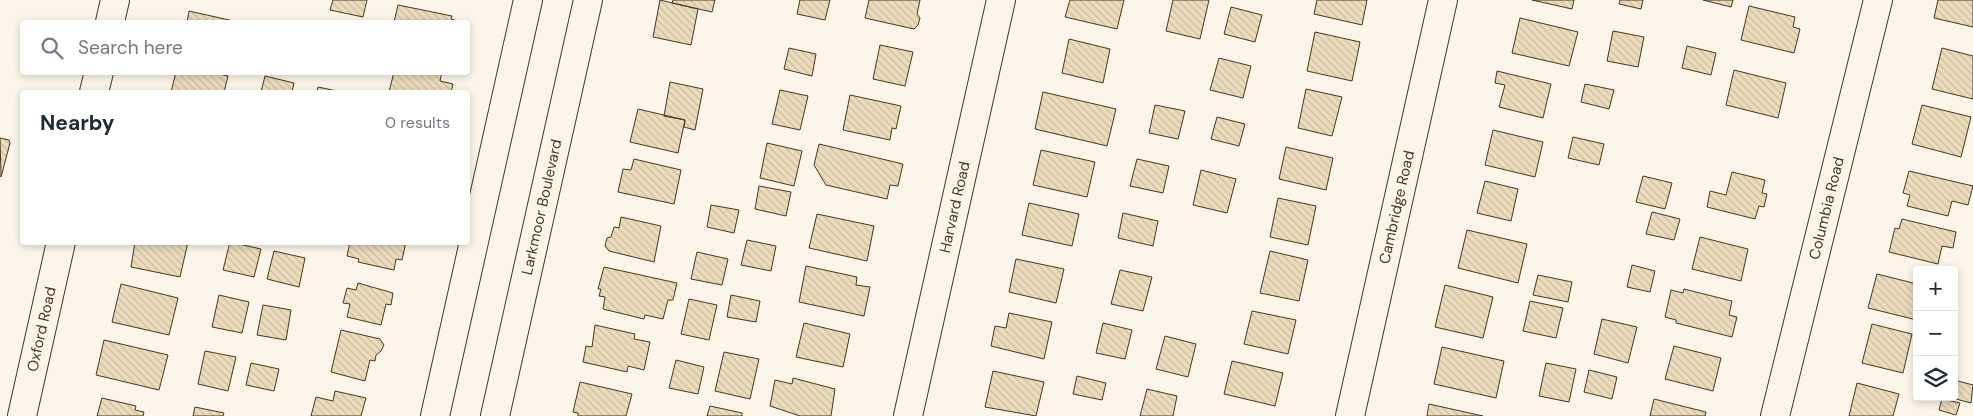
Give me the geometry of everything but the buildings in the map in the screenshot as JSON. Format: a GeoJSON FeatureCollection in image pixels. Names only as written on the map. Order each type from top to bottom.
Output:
{"type":"FeatureCollection","features":[{"type":"Feature","properties":{"kind":"street"},"geometry":{"type":"LineString","coordinates":[[110,20],[115,0]]}},
{"type":"Feature","properties":{"kind":"street"},"geometry":{"type":"LineString","coordinates":[[435,416],[528,0]]}},
{"type":"Feature","properties":{"kind":"street","name":"Larkmoor Boulevard"},"geometry":{"type":"LineString","coordinates":[[495,416],[588,0]]}},
{"type":"Feature","properties":{"kind":"street","name":"Harvard Road"},"geometry":{"type":"LineString","coordinates":[[908,416],[1001,0]]}},
{"type":"Feature","properties":{"kind":"street","name":"Cambridge Road"},"geometry":{"type":"LineString","coordinates":[[1350,416],[1443,0]]}},
{"type":"Feature","properties":{"kind":"street","name":"Columbia Road"},"geometry":{"type":"LineString","coordinates":[[1775,416],[1878,0]]}},
{"type":"Feature","properties":{"kind":"street"},"geometry":{"type":"LineString","coordinates":[[94,90],[98,75]]}},
{"type":"Feature","properties":{"kind":"street","name":"Oxford Road"},"geometry":{"type":"LineString","coordinates":[[22,416],[60,245]]}}]}
